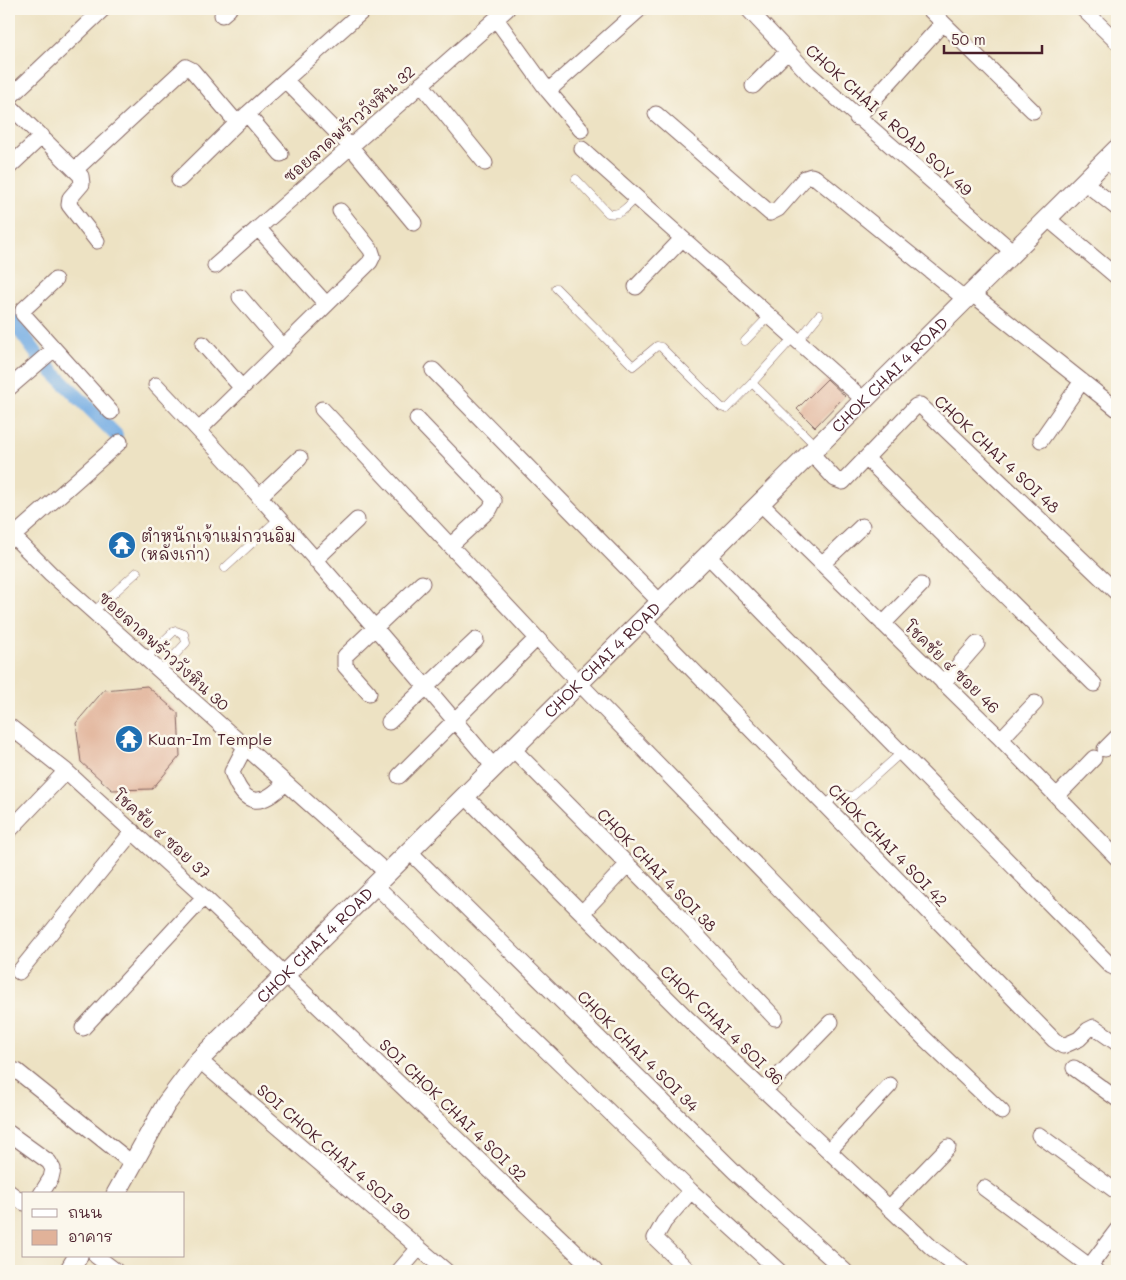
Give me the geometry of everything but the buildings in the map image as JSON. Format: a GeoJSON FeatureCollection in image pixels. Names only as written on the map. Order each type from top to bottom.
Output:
{"type":"FeatureCollection","features":[{"type":"Feature","properties":{"kind":"street"},"geometry":{"type":"LineString","coordinates":[[9,98],[103,9]]}},
{"type":"Feature","properties":{"kind":"street"},"geometry":{"type":"LineString","coordinates":[[179,180],[242,119],[365,9]]}},
{"type":"Feature","properties":{"kind":"street"},"geometry":{"type":"LineString","coordinates":[[548,91],[640,9]]}},
{"type":"Feature","properties":{"kind":"street","name":"CHOK CHAI 4 ROAD SOY 49"},"geometry":{"type":"LineString","coordinates":[[748,9],[787,52],[858,118],[1013,252]]}},
{"type":"Feature","properties":{"kind":"street"},"geometry":{"type":"LineString","coordinates":[[929,9],[1033,111]]}},
{"type":"Feature","properties":{"kind":"street"},"geometry":{"type":"LineString","coordinates":[[1083,9],[1117,42]]}},
{"type":"Feature","properties":{"kind":"street"},"geometry":{"type":"LineString","coordinates":[[501,14],[548,91],[581,130]]}},
{"type":"Feature","properties":{"kind":"street","name":"ซอยลาดพร้าววังหิน 32"},"geometry":{"type":"LineString","coordinates":[[215,266],[501,14]]}},
{"type":"Feature","properties":{"kind":"street"},"geometry":{"type":"LineString","coordinates":[[858,118],[943,22]]}},
{"type":"Feature","properties":{"kind":"street"},"geometry":{"type":"LineString","coordinates":[[753,86],[787,52]]}},
{"type":"Feature","properties":{"kind":"street","name":"ซอยลาดพร้าววังหิน 32"},"geometry":{"type":"LineString","coordinates":[[76,169],[186,67],[192,70],[281,154]]}},
{"type":"Feature","properties":{"kind":"street"},"geometry":{"type":"LineString","coordinates":[[285,80],[351,147],[414,223]]}},
{"type":"Feature","properties":{"kind":"street"},"geometry":{"type":"LineString","coordinates":[[421,84],[485,163]]}},
{"type":"Feature","properties":{"kind":"street"},"geometry":{"type":"LineString","coordinates":[[9,106],[76,169],[83,180],[82,184],[70,198],[69,205],[98,241]]}},
{"type":"Feature","properties":{"kind":"street"},"geometry":{"type":"LineString","coordinates":[[656,114],[770,213],[778,209],[805,178],[811,176],[816,178],[968,296],[1082,381],[1117,410]]}},
{"type":"Feature","properties":{"kind":"street"},"geometry":{"type":"LineString","coordinates":[[9,168],[42,136]]}},
{"type":"Feature","properties":{"kind":"street"},"geometry":{"type":"LineString","coordinates":[[582,149],[769,316],[794,342],[864,400]]}},
{"type":"Feature","properties":{"kind":"street","name":"CHOK CHAI 4 ROAD"},"geometry":{"type":"LineString","coordinates":[[117,1192],[166,1104],[199,1060],[1117,149]]}},
{"type":"Feature","properties":{"kind":"street"},"geometry":{"type":"LineString","coordinates":[[1084,182],[1117,208]]}},
{"type":"Feature","properties":{"kind":"street"},"geometry":{"type":"LineString","coordinates":[[200,429],[370,262],[373,256],[371,250],[340,211]]}},
{"type":"Feature","properties":{"kind":"street"},"geometry":{"type":"LineString","coordinates":[[1047,218],[1117,277]]}},
{"type":"Feature","properties":{"kind":"street"},"geometry":{"type":"LineString","coordinates":[[258,228],[326,304]]}},
{"type":"Feature","properties":{"kind":"street"},"geometry":{"type":"LineString","coordinates":[[636,288],[682,239]]}},
{"type":"Feature","properties":{"kind":"street"},"geometry":{"type":"LineString","coordinates":[[55,280],[24,310],[23,314],[45,357],[111,412]]}},
{"type":"Feature","properties":{"kind":"street"},"geometry":{"type":"LineString","coordinates":[[240,297],[284,348]]}},
{"type":"Feature","properties":{"kind":"street"},"geometry":{"type":"LineString","coordinates":[[203,344],[242,388]]}},
{"type":"Feature","properties":{"kind":"street"},"geometry":{"type":"LineString","coordinates":[[9,388],[45,357]]}},
{"type":"Feature","properties":{"kind":"street"},"geometry":{"type":"LineString","coordinates":[[433,370],[660,602]]}},
{"type":"Feature","properties":{"kind":"street"},"geometry":{"type":"LineString","coordinates":[[1041,440],[1082,381]]}},
{"type":"Feature","properties":{"kind":"street"},"geometry":{"type":"LineString","coordinates":[[156,385],[200,429],[375,626],[494,767]]}},
{"type":"Feature","properties":{"kind":"street","name":"CHOK CHAI 4 SOI 48"},"geometry":{"type":"LineString","coordinates":[[814,450],[839,482],[846,480],[916,406],[924,407],[1117,593]]}},
{"type":"Feature","properties":{"kind":"street"},"geometry":{"type":"LineString","coordinates":[[322,409],[579,683],[938,1052],[1002,1112]]}},
{"type":"Feature","properties":{"kind":"street"},"geometry":{"type":"LineString","coordinates":[[417,419],[494,501],[490,508],[450,546]]}},
{"type":"Feature","properties":{"kind":"street"},"geometry":{"type":"LineString","coordinates":[[10,536],[120,442]]}},
{"type":"Feature","properties":{"kind":"street"},"geometry":{"type":"LineString","coordinates":[[259,497],[300,458]]}},
{"type":"Feature","properties":{"kind":"street"},"geometry":{"type":"LineString","coordinates":[[866,458],[1094,684]]}},
{"type":"Feature","properties":{"kind":"street","name":"โชคชัย ๔ ซอย 46"},"geometry":{"type":"LineString","coordinates":[[760,504],[1001,739],[1117,858]]}},
{"type":"Feature","properties":{"kind":"street"},"geometry":{"type":"LineString","coordinates":[[315,560],[357,520]]}},
{"type":"Feature","properties":{"kind":"street"},"geometry":{"type":"LineString","coordinates":[[822,564],[862,526]]}},
{"type":"Feature","properties":{"kind":"street","name":"ซอยลาดพร้าววังหิน 30"},"geometry":{"type":"LineString","coordinates":[[10,536],[285,783],[691,1191],[779,1271]]}},
{"type":"Feature","properties":{"kind":"street"},"geometry":{"type":"LineString","coordinates":[[708,555],[1111,966],[1117,969]]}},
{"type":"Feature","properties":{"kind":"street"},"geometry":{"type":"LineString","coordinates":[[368,693],[343,662],[344,656],[422,583]]}},
{"type":"Feature","properties":{"kind":"street"},"geometry":{"type":"LineString","coordinates":[[883,624],[921,585]]}},
{"type":"Feature","properties":{"kind":"street","name":"CHOK CHAI 4 SOI 42"},"geometry":{"type":"LineString","coordinates":[[643,620],[1054,1040],[1063,1046],[1071,1044],[1094,1027],[1117,1043]]}},
{"type":"Feature","properties":{"kind":"street"},"geometry":{"type":"LineString","coordinates":[[399,776],[537,638]]}},
{"type":"Feature","properties":{"kind":"street"},"geometry":{"type":"LineString","coordinates":[[389,722],[476,640]]}},
{"type":"Feature","properties":{"kind":"street"},"geometry":{"type":"LineString","coordinates":[[943,682],[976,644]]}},
{"type":"Feature","properties":{"kind":"street"},"geometry":{"type":"LineString","coordinates":[[1001,739],[1035,703]]}},
{"type":"Feature","properties":{"kind":"street","name":"โชคชัย ๔ ซอย 37"},"geometry":{"type":"LineString","coordinates":[[9,726],[66,771],[286,974]]}},
{"type":"Feature","properties":{"kind":"street"},"geometry":{"type":"LineString","coordinates":[[1057,796],[1117,737]]}},
{"type":"Feature","properties":{"kind":"street"},"geometry":{"type":"LineString","coordinates":[[245,747],[232,772],[240,791],[253,800],[264,800],[272,796],[285,783]]}},
{"type":"Feature","properties":{"kind":"street","name":"CHOK CHAI 4 SOI 38"},"geometry":{"type":"LineString","coordinates":[[513,749],[628,864],[775,1018]]}},
{"type":"Feature","properties":{"kind":"street"},"geometry":{"type":"LineString","coordinates":[[9,831],[66,771]]}},
{"type":"Feature","properties":{"kind":"street","name":"CHOK CHAI 4 SOI 36"},"geometry":{"type":"LineString","coordinates":[[465,796],[688,1019],[932,1248],[962,1271]]}},
{"type":"Feature","properties":{"kind":"street"},"geometry":{"type":"LineString","coordinates":[[19,972],[133,831]]}},
{"type":"Feature","properties":{"kind":"street","name":"CHOK CHAI 4 SOI 34"},"geometry":{"type":"LineString","coordinates":[[409,851],[735,1172],[845,1271]]}},
{"type":"Feature","properties":{"kind":"street"},"geometry":{"type":"LineString","coordinates":[[582,913],[628,864]]}},
{"type":"Feature","properties":{"kind":"street"},"geometry":{"type":"LineString","coordinates":[[83,1028],[204,897]]}},
{"type":"Feature","properties":{"kind":"street","name":"SOI CHOK CHAI 4 SOI 32"},"geometry":{"type":"LineString","coordinates":[[286,974],[595,1271]]}},
{"type":"Feature","properties":{"kind":"street"},"geometry":{"type":"LineString","coordinates":[[764,1090],[830,1022]]}},
{"type":"Feature","properties":{"kind":"street","name":"SOI CHOK CHAI 4 SOI 30"},"geometry":{"type":"LineString","coordinates":[[199,1060],[446,1271]]}},
{"type":"Feature","properties":{"kind":"street"},"geometry":{"type":"LineString","coordinates":[[1074,1068],[1117,1099]]}},
{"type":"Feature","properties":{"kind":"street"},"geometry":{"type":"LineString","coordinates":[[17,1071],[133,1164]]}},
{"type":"Feature","properties":{"kind":"street"},"geometry":{"type":"LineString","coordinates":[[829,1151],[890,1085]]}},
{"type":"Feature","properties":{"kind":"street"},"geometry":{"type":"LineString","coordinates":[[9,1133],[48,1162],[53,1169],[51,1178],[42,1192]]}},
{"type":"Feature","properties":{"kind":"street"},"geometry":{"type":"LineString","coordinates":[[1039,1135],[1117,1192]]}},
{"type":"Feature","properties":{"kind":"street"},"geometry":{"type":"LineString","coordinates":[[889,1208],[948,1147]]}},
{"type":"Feature","properties":{"kind":"street"},"geometry":{"type":"LineString","coordinates":[[984,1188],[1090,1270],[1117,1230]]}},
{"type":"Feature","properties":{"kind":"street"},"geometry":{"type":"LineString","coordinates":[[689,1271],[655,1238],[664,1222],[691,1191]]}},
{"type":"Feature","properties":{"kind":"street"},"geometry":{"type":"LineString","coordinates":[[9,1192],[22,1202]]}},
{"type":"Feature","properties":{"kind":"street"},"geometry":{"type":"LineString","coordinates":[[399,1271],[419,1248]]}},
{"type":"Feature","properties":{"kind":"street"},"geometry":{"type":"LineString","coordinates":[[69,1271],[77,1258]]}},
{"type":"Feature","properties":{"kind":"street"},"geometry":{"type":"LineString","coordinates":[[99,1258],[116,1271]]}},
{"type":"Feature","properties":{"kind":"lane"},"geometry":{"type":"LineString","coordinates":[[1104,162],[1117,175]]}},
{"type":"Feature","properties":{"kind":"lane"},"geometry":{"type":"LineString","coordinates":[[576,179],[608,213],[613,215],[621,213],[636,198]]}},
{"type":"Feature","properties":{"kind":"lane"},"geometry":{"type":"LineString","coordinates":[[556,288],[633,366],[657,346],[661,347],[721,408],[727,409],[819,315]]}},
{"type":"Feature","properties":{"kind":"lane"},"geometry":{"type":"LineString","coordinates":[[745,341],[769,316]]}},
{"type":"Feature","properties":{"kind":"lane"},"geometry":{"type":"LineString","coordinates":[[752,383],[814,450]]}},
{"type":"Feature","properties":{"kind":"lane"},"geometry":{"type":"LineString","coordinates":[[225,568],[278,519]]}},
{"type":"Feature","properties":{"kind":"lane"},"geometry":{"type":"LineString","coordinates":[[93,612],[137,572]]}},
{"type":"Feature","properties":{"kind":"lane"},"geometry":{"type":"LineString","coordinates":[[146,658],[173,632],[176,631],[184,634],[186,643],[160,671]]}},
{"type":"Feature","properties":{"kind":"lane"},"geometry":{"type":"LineString","coordinates":[[825,806],[836,794],[854,796],[902,752]]}},
{"type":"Feature","properties":{"kind":"waterway"},"geometry":{"type":"LineString","coordinates":[[9,316],[42,361],[116,435]]}},
{"type":"Feature","properties":{"kind":"place","name":"ตำหนักเจ้าแม่กวนอิม (หลังเก่า)"},"geometry":{"type":"Point","coordinates":[122,545]}},
{"type":"Feature","properties":{"kind":"place","name":"Kuan-Im Temple"},"geometry":{"type":"Point","coordinates":[129,739]}}]}
